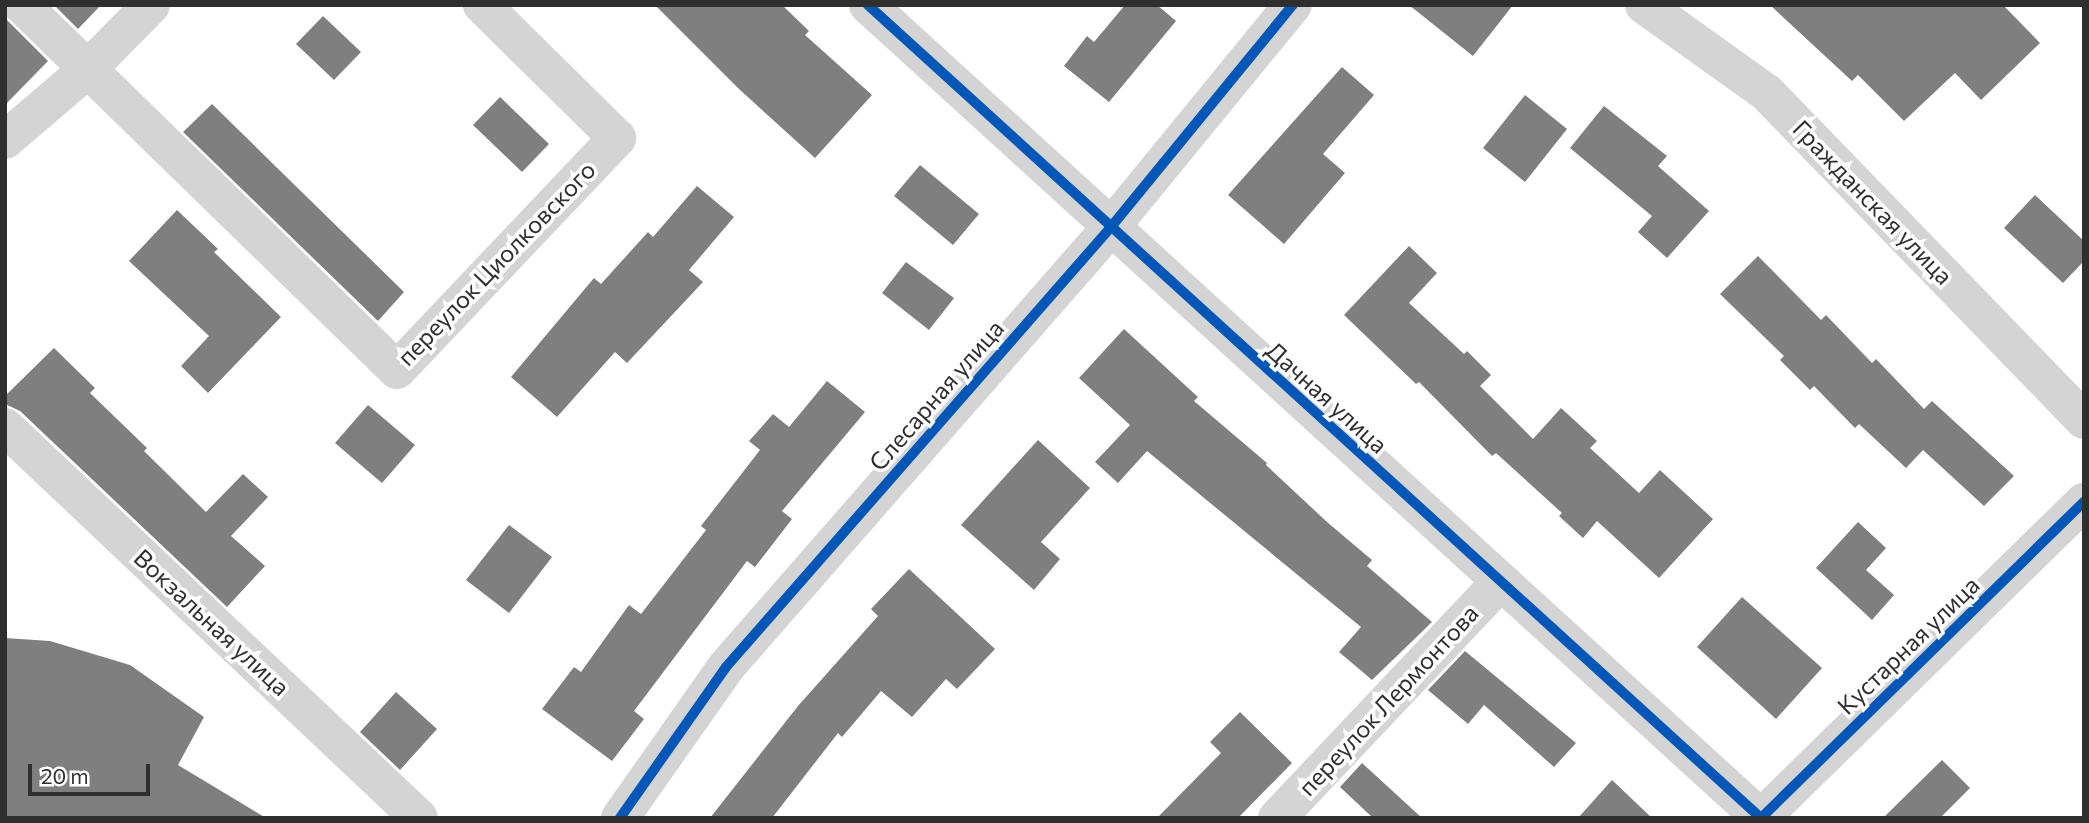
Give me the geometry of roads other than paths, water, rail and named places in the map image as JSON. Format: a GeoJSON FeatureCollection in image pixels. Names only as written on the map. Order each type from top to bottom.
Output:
{"type":"FeatureCollection","features":[{"type":"Feature","properties":{"kind":"street"},"geometry":{"type":"LineString","coordinates":[[22,5],[87,70]]}},
{"type":"Feature","properties":{"kind":"street"},"geometry":{"type":"LineString","coordinates":[[5,140],[87,70],[151,5]]}},
{"type":"Feature","properties":{"kind":"street","name":"переулок Циолковского"},"geometry":{"type":"LineString","coordinates":[[87,70],[397,370],[617,138],[482,5]]}},
{"type":"Feature","properties":{"kind":"street","name":"Дачная улица"},"geometry":{"type":"LineString","coordinates":[[868,5],[1761,818]]}},
{"type":"Feature","properties":{"kind":"street","name":"Слесарная улица"},"geometry":{"type":"LineString","coordinates":[[620,818],[726,667],[1111,227],[1293,5]]}},
{"type":"Feature","properties":{"kind":"street","name":"Гражданская улица"},"geometry":{"type":"LineString","coordinates":[[1644,5],[1767,93],[2084,420]]}},
{"type":"Feature","properties":{"kind":"street","name":"Вокзальная улица"},"geometry":{"type":"LineString","coordinates":[[5,427],[419,818]]}},
{"type":"Feature","properties":{"kind":"street","name":"Кустарная улица"},"geometry":{"type":"LineString","coordinates":[[1761,818],[2084,502]]}},
{"type":"Feature","properties":{"kind":"street","name":"переулок Лермонтова"},"geometry":{"type":"LineString","coordinates":[[1277,818],[1500,582]]}}]}
